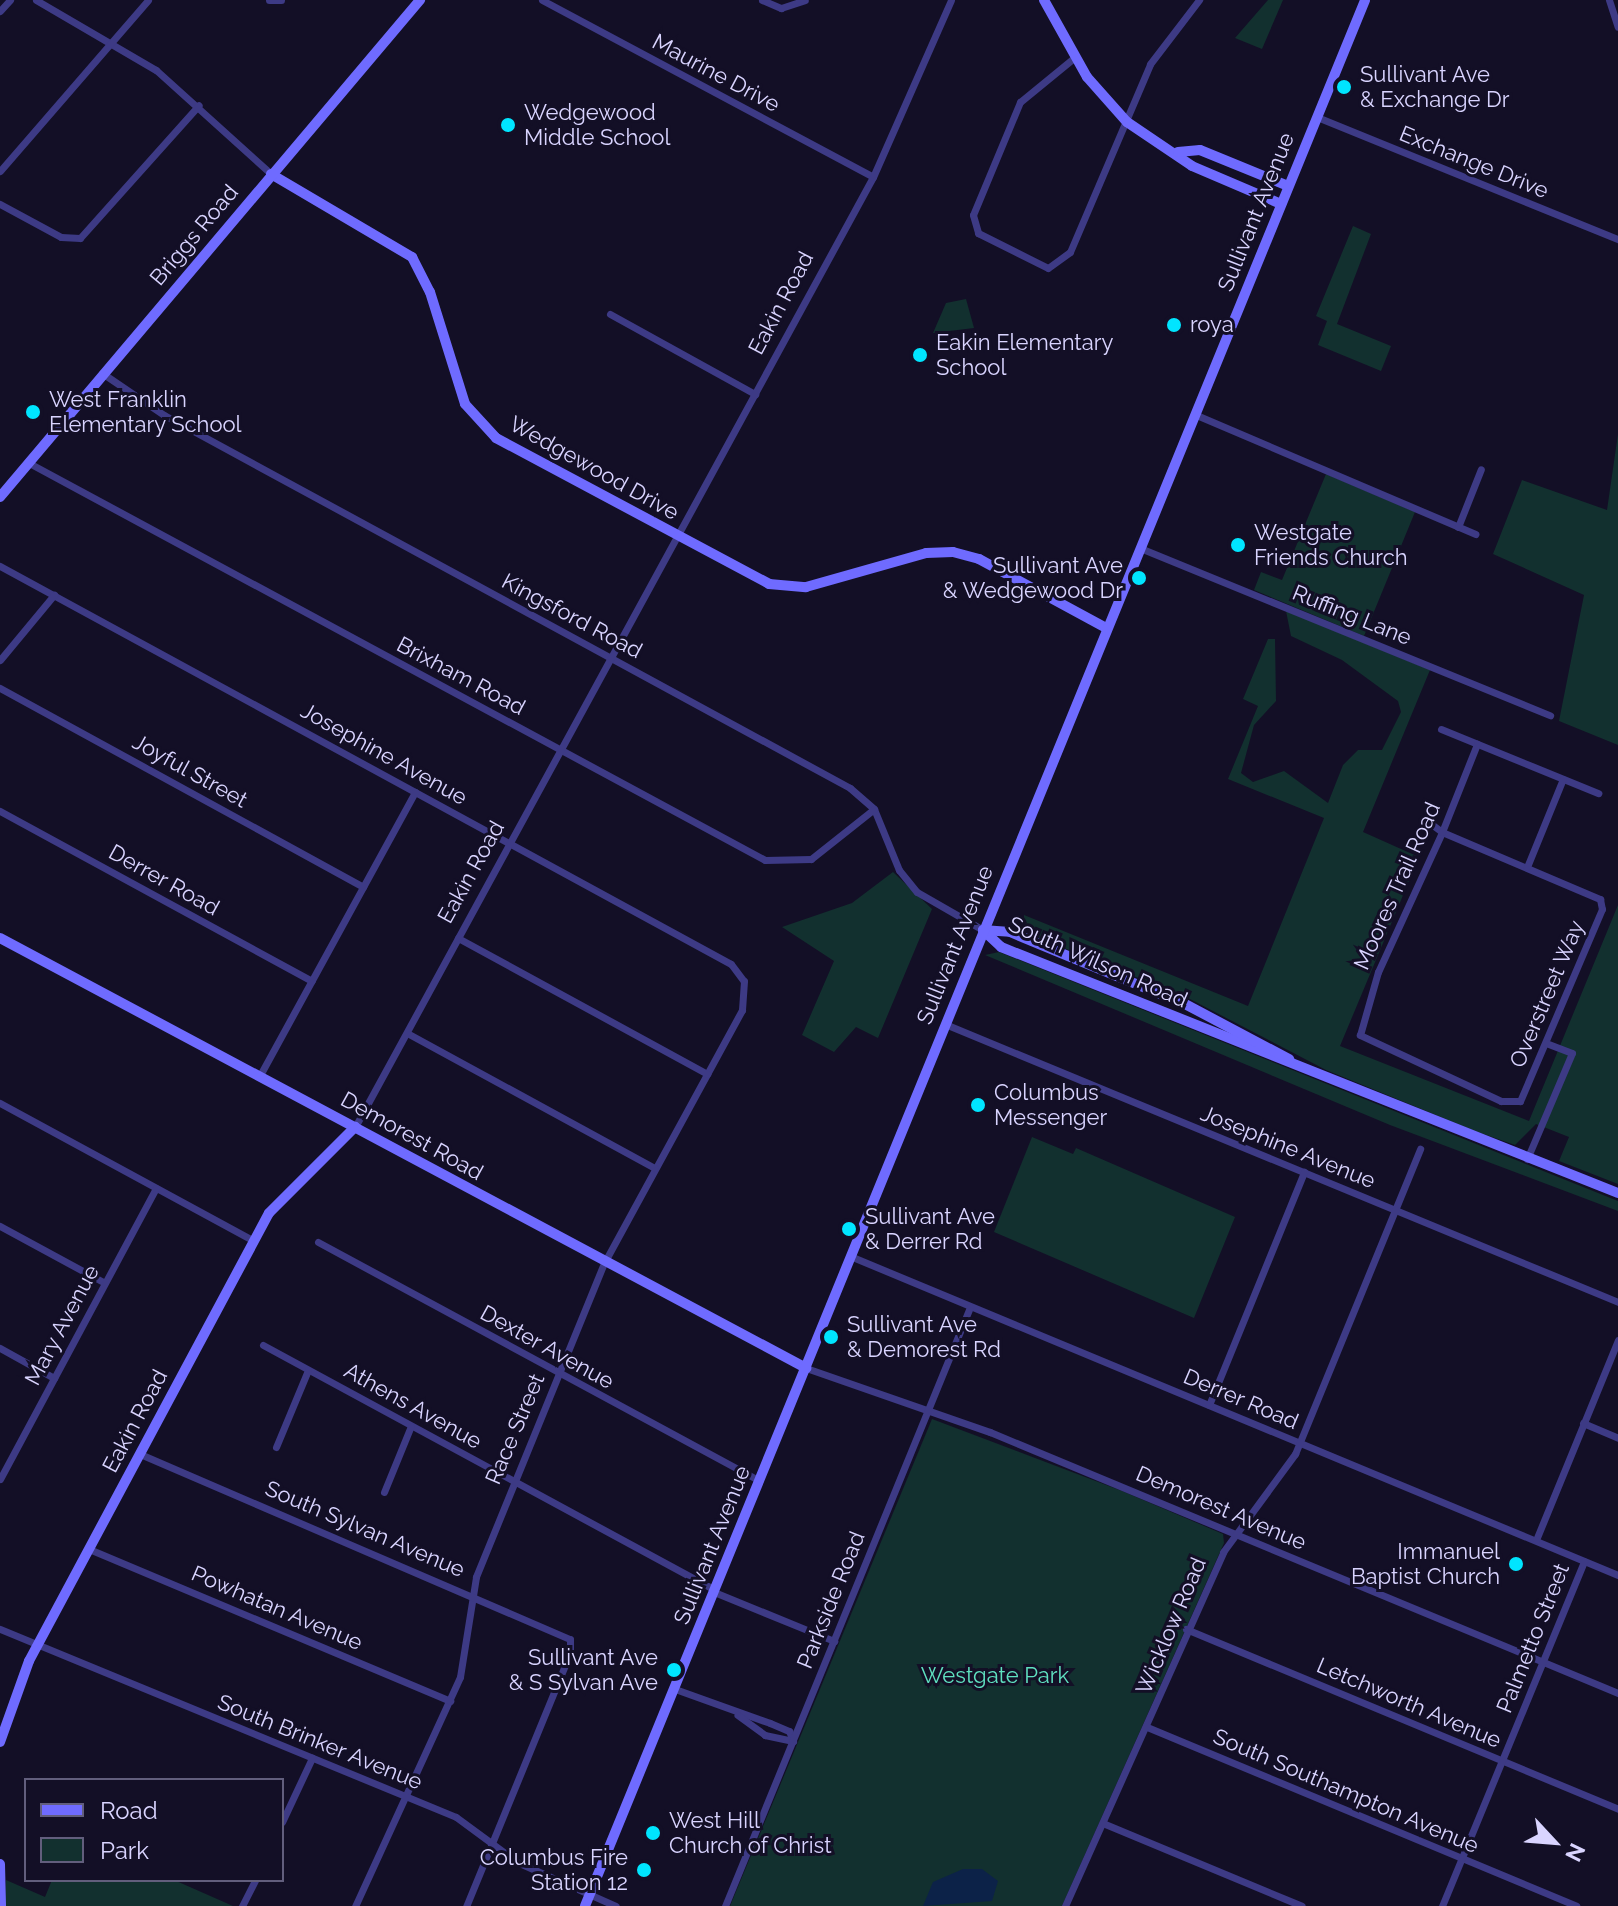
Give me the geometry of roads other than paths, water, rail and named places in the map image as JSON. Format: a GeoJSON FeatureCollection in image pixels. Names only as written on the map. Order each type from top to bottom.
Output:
{"type":"FeatureCollection","features":[{"type":"Feature","properties":{"kind":"street"},"geometry":{"type":"LineString","coordinates":[[0,11],[10,0]]}},
{"type":"Feature","properties":{"kind":"street","name":"Wedgewood Drive"},"geometry":{"type":"LineString","coordinates":[[36,0],[111,42],[199,105],[271,174],[412,257],[430,292],[465,404],[489,433],[755,578],[788,587],[823,584],[926,553],[964,554],[1106,628]]}},
{"type":"Feature","properties":{"kind":"street"},"geometry":{"type":"LineString","coordinates":[[0,171],[148,0]]}},
{"type":"Feature","properties":{"kind":"street"},"geometry":{"type":"LineString","coordinates":[[269,0],[281,0]]}},
{"type":"Feature","properties":{"kind":"street","name":"Briggs Road"},"geometry":{"type":"LineString","coordinates":[[0,497],[420,0]]}},
{"type":"Feature","properties":{"kind":"street","name":"Maurine Drive"},"geometry":{"type":"LineString","coordinates":[[542,0],[873,177]]}},
{"type":"Feature","properties":{"kind":"street"},"geometry":{"type":"LineString","coordinates":[[762,0],[791,8],[805,0]]}},
{"type":"Feature","properties":{"kind":"street","name":"Eakin Road"},"geometry":{"type":"LineString","coordinates":[[0,1742],[38,1645],[254,1241],[280,1198],[333,1155],[355,1127],[407,1033],[873,177],[951,0]]}},
{"type":"Feature","properties":{"kind":"street"},"geometry":{"type":"LineString","coordinates":[[1044,0],[1075,57],[1124,119],[1178,152],[1192,166],[1281,204]]}},
{"type":"Feature","properties":{"kind":"street"},"geometry":{"type":"LineString","coordinates":[[1075,57],[1020,102],[972,225],[1041,267],[1055,267],[1070,252],[1124,119],[1170,31],[1199,0]]}},
{"type":"Feature","properties":{"kind":"street","name":"Sullivant Avenue"},"geometry":{"type":"LineString","coordinates":[[585,1906],[1365,0]]}},
{"type":"Feature","properties":{"kind":"street"},"geometry":{"type":"LineString","coordinates":[[1609,0],[1618,27]]}},
{"type":"Feature","properties":{"kind":"street"},"geometry":{"type":"LineString","coordinates":[[0,204],[68,240],[80,238],[199,105]]}},
{"type":"Feature","properties":{"kind":"street","name":"Exchange Drive"},"geometry":{"type":"LineString","coordinates":[[1317,117],[1618,239]]}},
{"type":"Feature","properties":{"kind":"street"},"geometry":{"type":"LineString","coordinates":[[1178,152],[1200,150],[1288,186]]}},
{"type":"Feature","properties":{"kind":"street"},"geometry":{"type":"LineString","coordinates":[[610,314],[755,394]]}},
{"type":"Feature","properties":{"kind":"street","name":"Kingsford Road"},"geometry":{"type":"LineString","coordinates":[[102,373],[164,415],[834,778],[874,809],[899,870],[917,892],[983,930]]}},
{"type":"Feature","properties":{"kind":"street"},"geometry":{"type":"LineString","coordinates":[[1194,414],[1475,534]]}},
{"type":"Feature","properties":{"kind":"street","name":"Brixham Road"},"geometry":{"type":"LineString","coordinates":[[29,463],[765,860],[811,859],[874,809]]}},
{"type":"Feature","properties":{"kind":"street"},"geometry":{"type":"LineString","coordinates":[[1458,527],[1481,469]]}},
{"type":"Feature","properties":{"kind":"street","name":"Ruffing Lane"},"geometry":{"type":"LineString","coordinates":[[1140,548],[1550,715]]}},
{"type":"Feature","properties":{"kind":"street","name":"Josephine Avenue"},"geometry":{"type":"LineString","coordinates":[[0,566],[731,964],[744,981]]}},
{"type":"Feature","properties":{"kind":"street"},"geometry":{"type":"LineString","coordinates":[[0,660],[54,595]]}},
{"type":"Feature","properties":{"kind":"street","name":"Joyful Street"},"geometry":{"type":"LineString","coordinates":[[0,688],[363,887]]}},
{"type":"Feature","properties":{"kind":"street"},"geometry":{"type":"LineString","coordinates":[[1441,729],[1598,793]]}},
{"type":"Feature","properties":{"kind":"street","name":"Moores Trail Road"},"geometry":{"type":"LineString","coordinates":[[1477,744],[1361,1016],[1360,1035],[1367,1043],[1501,1101],[1520,1101]]}},
{"type":"Feature","properties":{"kind":"street"},"geometry":{"type":"LineString","coordinates":[[1527,867],[1563,779]]}},
{"type":"Feature","properties":{"kind":"street"},"geometry":{"type":"LineString","coordinates":[[259,1077],[415,792]]}},
{"type":"Feature","properties":{"kind":"street","name":"Derrer Road"},"geometry":{"type":"LineString","coordinates":[[0,811],[312,981]]}},
{"type":"Feature","properties":{"kind":"street","name":"Overstreet Way"},"geometry":{"type":"LineString","coordinates":[[1426,820],[1442,832],[1588,892],[1602,909],[1520,1101]]}},
{"type":"Feature","properties":{"kind":"street","name":"South Wilson Road"},"geometry":{"type":"LineString","coordinates":[[983,930],[1010,932],[1185,1004],[1319,1076]]}},
{"type":"Feature","properties":{"kind":"street","name":"South Wilson Road"},"geometry":{"type":"LineString","coordinates":[[983,930],[1001,947],[1618,1193]]}},
{"type":"Feature","properties":{"kind":"street","name":"Demorest Road"},"geometry":{"type":"LineString","coordinates":[[0,938],[604,1263],[806,1368]]}},
{"type":"Feature","properties":{"kind":"street"},"geometry":{"type":"LineString","coordinates":[[458,938],[707,1074]]}},
{"type":"Feature","properties":{"kind":"street","name":"Race Street"},"geometry":{"type":"LineString","coordinates":[[355,1906],[450,1701],[472,1594],[513,1481],[604,1263],[742,1010],[744,981]]}},
{"type":"Feature","properties":{"kind":"street","name":"Josephine Avenue"},"geometry":{"type":"LineString","coordinates":[[945,1024],[1618,1302]]}},
{"type":"Feature","properties":{"kind":"street"},"geometry":{"type":"LineString","coordinates":[[407,1033],[655,1168]]}},
{"type":"Feature","properties":{"kind":"street"},"geometry":{"type":"LineString","coordinates":[[1527,1159],[1572,1053],[1546,1043]]}},
{"type":"Feature","properties":{"kind":"street"},"geometry":{"type":"LineString","coordinates":[[0,1103],[254,1241]]}},
{"type":"Feature","properties":{"kind":"street","name":"Wicklow Road"},"geometry":{"type":"LineString","coordinates":[[1065,1906],[1105,1824],[1186,1629],[1236,1533],[1300,1443],[1420,1149]]}},
{"type":"Feature","properties":{"kind":"street"},"geometry":{"type":"LineString","coordinates":[[1209,1405],[1304,1172]]}},
{"type":"Feature","properties":{"kind":"street","name":"Mary Avenue"},"geometry":{"type":"LineString","coordinates":[[0,1479],[156,1188]]}},
{"type":"Feature","properties":{"kind":"street"},"geometry":{"type":"LineString","coordinates":[[0,1226],[105,1283]]}},
{"type":"Feature","properties":{"kind":"street","name":"Dexter Avenue"},"geometry":{"type":"LineString","coordinates":[[318,1242],[760,1481]]}},
{"type":"Feature","properties":{"kind":"street","name":"Derrer Road"},"geometry":{"type":"LineString","coordinates":[[850,1256],[1618,1575]]}},
{"type":"Feature","properties":{"kind":"street","name":"Parkside Road"},"geometry":{"type":"LineString","coordinates":[[725,1906],[970,1307]]}},
{"type":"Feature","properties":{"kind":"street"},"geometry":{"type":"LineString","coordinates":[[1536,1540],[1618,1340]]}},
{"type":"Feature","properties":{"kind":"street","name":"Athens Avenue"},"geometry":{"type":"LineString","coordinates":[[263,1345],[715,1591]]}},
{"type":"Feature","properties":{"kind":"street"},"geometry":{"type":"LineString","coordinates":[[0,1348],[54,1378]]}},
{"type":"Feature","properties":{"kind":"street","name":"Demorest Avenue"},"geometry":{"type":"LineString","coordinates":[[806,1368],[928,1411],[1236,1533],[1618,1693]]}},
{"type":"Feature","properties":{"kind":"street"},"geometry":{"type":"LineString","coordinates":[[276,1447],[308,1370]]}},
{"type":"Feature","properties":{"kind":"street"},"geometry":{"type":"LineString","coordinates":[[1583,1423],[1618,1438]]}},
{"type":"Feature","properties":{"kind":"street"},"geometry":{"type":"LineString","coordinates":[[384,1492],[411,1426]]}},
{"type":"Feature","properties":{"kind":"street","name":"South Sylvan Avenue"},"geometry":{"type":"LineString","coordinates":[[140,1454],[564,1633],[571,1643],[492,1842]]}},
{"type":"Feature","properties":{"kind":"street","name":"Powhatan Avenue"},"geometry":{"type":"LineString","coordinates":[[89,1549],[450,1701]]}},
{"type":"Feature","properties":{"kind":"street","name":"Palmetto Street"},"geometry":{"type":"LineString","coordinates":[[1442,1906],[1584,1561]]}},
{"type":"Feature","properties":{"kind":"street"},"geometry":{"type":"LineString","coordinates":[[715,1591],[834,1641]]}},
{"type":"Feature","properties":{"kind":"street","name":"South Brinker Avenue"},"geometry":{"type":"LineString","coordinates":[[0,1629],[456,1817],[517,1862],[616,1906]]}},
{"type":"Feature","properties":{"kind":"street","name":"Letchworth Avenue"},"geometry":{"type":"LineString","coordinates":[[1186,1629],[1618,1809]]}},
{"type":"Feature","properties":{"kind":"street"},"geometry":{"type":"LineString","coordinates":[[675,1689],[737,1715],[789,1731],[793,1741]]}},
{"type":"Feature","properties":{"kind":"street"},"geometry":{"type":"LineString","coordinates":[[737,1715],[765,1735],[793,1741]]}},
{"type":"Feature","properties":{"kind":"street","name":"South Southampton Avenue"},"geometry":{"type":"LineString","coordinates":[[1147,1727],[1576,1906]]}},
{"type":"Feature","properties":{"kind":"street"},"geometry":{"type":"LineString","coordinates":[[284,1818],[312,1758]]}},
{"type":"Feature","properties":{"kind":"street"},"geometry":{"type":"LineString","coordinates":[[1105,1824],[1302,1906]]}},
{"type":"Feature","properties":{"kind":"street"},"geometry":{"type":"LineString","coordinates":[[466,1906],[492,1842]]}},
{"type":"Feature","properties":{"kind":"street"},"geometry":{"type":"LineString","coordinates":[[0,1864],[1,1906]]}},
{"type":"Feature","properties":{"kind":"street"},"geometry":{"type":"LineString","coordinates":[[242,1906],[254,1882]]}},
{"type":"Feature","properties":{"kind":"water"},"geometry":{"type":"Polygon","coordinates":[[[963,1869],[982,1869],[998,1881],[992,1901],[923,1906],[933,1882],[963,1869]]]}},
{"type":"Feature","properties":{"kind":"place","name":"Sullivant Ave & Exchange Dr"},"geometry":{"type":"Point","coordinates":[1344,87]}},
{"type":"Feature","properties":{"kind":"place","name":"Wedgewood Middle School"},"geometry":{"type":"Point","coordinates":[508,125]}},
{"type":"Feature","properties":{"kind":"place","name":"roya"},"geometry":{"type":"Point","coordinates":[1174,325]}},
{"type":"Feature","properties":{"kind":"place","name":"Eakin Elementary School"},"geometry":{"type":"Point","coordinates":[920,355]}},
{"type":"Feature","properties":{"kind":"place","name":"West Franklin Elementary School"},"geometry":{"type":"Point","coordinates":[33,412]}},
{"type":"Feature","properties":{"kind":"place","name":"Westgate Friends Church"},"geometry":{"type":"Point","coordinates":[1238,545]}},
{"type":"Feature","properties":{"kind":"place","name":"Sullivant Ave & Wedgewood Dr"},"geometry":{"type":"Point","coordinates":[1139,578]}},
{"type":"Feature","properties":{"kind":"place","name":"Columbus Messenger"},"geometry":{"type":"Point","coordinates":[978,1105]}},
{"type":"Feature","properties":{"kind":"place","name":"Sullivant Ave & Derrer Rd"},"geometry":{"type":"Point","coordinates":[849,1229]}},
{"type":"Feature","properties":{"kind":"place","name":"Sullivant Ave & Demorest Rd"},"geometry":{"type":"Point","coordinates":[831,1337]}},
{"type":"Feature","properties":{"kind":"place","name":"Immanuel Baptist Church"},"geometry":{"type":"Point","coordinates":[1516,1564]}},
{"type":"Feature","properties":{"kind":"place","name":"Sullivant Ave & S Sylvan Ave"},"geometry":{"type":"Point","coordinates":[674,1670]}},
{"type":"Feature","properties":{"kind":"place","name":"West Hill Church of Christ"},"geometry":{"type":"Point","coordinates":[653,1833]}},
{"type":"Feature","properties":{"kind":"place","name":"Columbus Fire Station 12"},"geometry":{"type":"Point","coordinates":[644,1870]}},
{"type":"Feature","properties":{"kind":"park label","name":"Westgate Park"},"geometry":{"type":"Point","coordinates":[995,1676]}}]}
